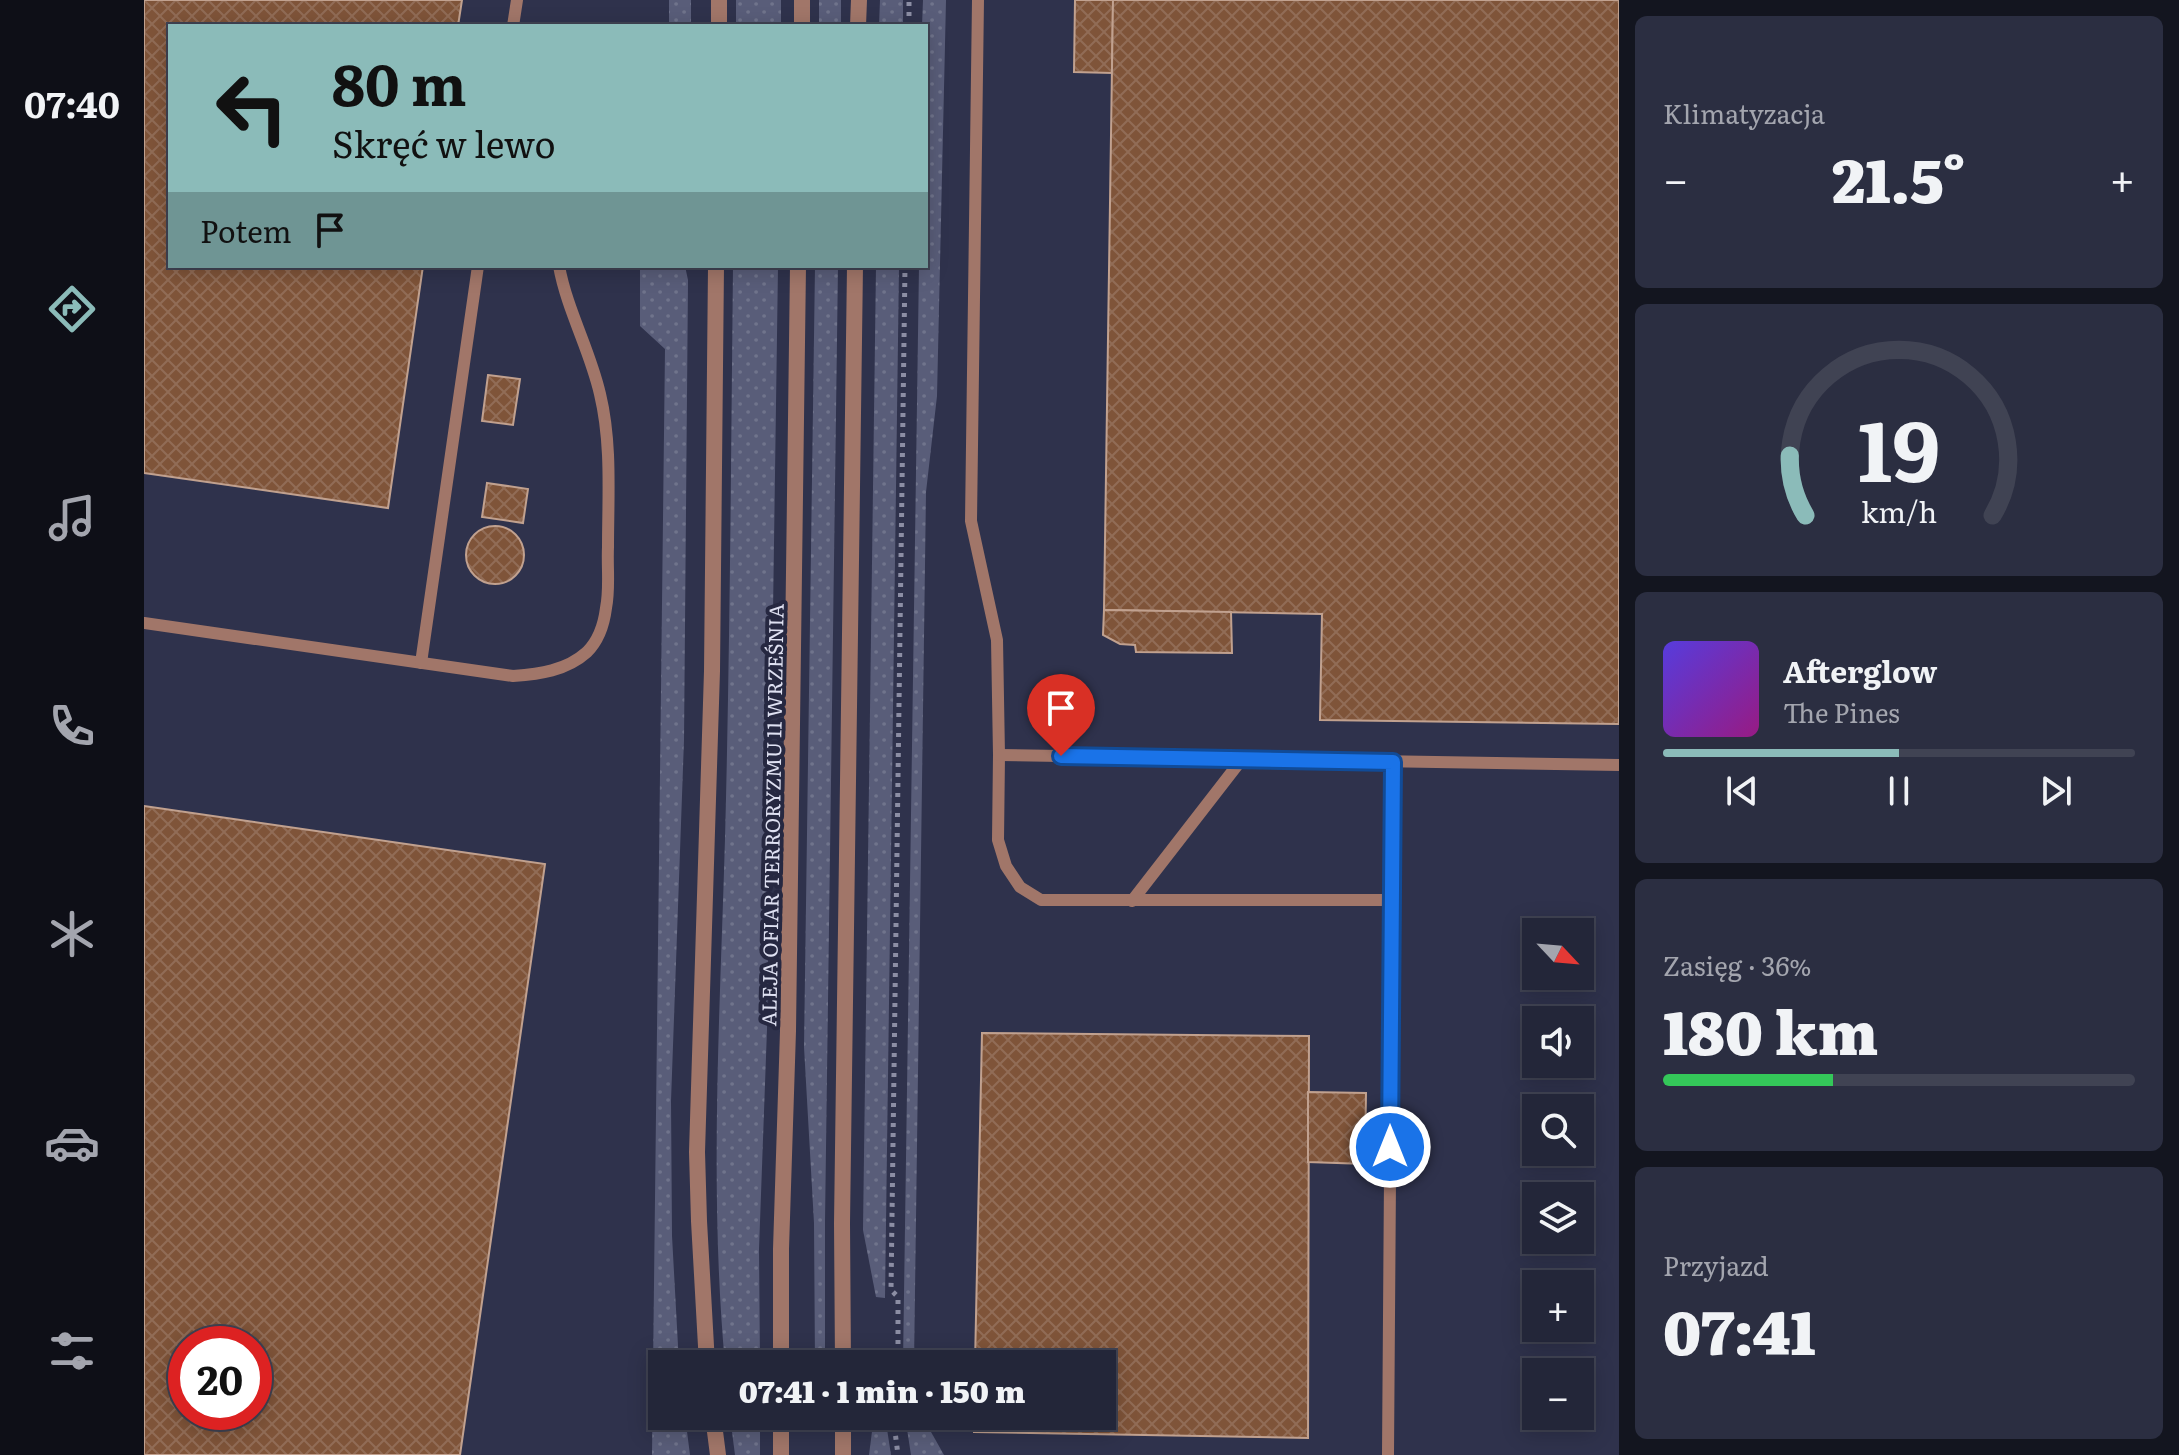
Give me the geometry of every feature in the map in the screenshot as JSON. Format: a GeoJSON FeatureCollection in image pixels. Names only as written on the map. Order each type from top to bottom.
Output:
{"type":"FeatureCollection","features":[{"type":"Feature","properties":{"kind":"street"},"geometry":{"type":"LineString","coordinates":[[719,0],[719,24]]}},
{"type":"Feature","properties":{"kind":"street"},"geometry":{"type":"LineString","coordinates":[[802,0],[802,24]]}},
{"type":"Feature","properties":{"kind":"street"},"geometry":{"type":"LineString","coordinates":[[858,24],[859,0]]}},
{"type":"Feature","properties":{"kind":"street"},"geometry":{"type":"LineString","coordinates":[[706,1350],[697,1152],[712,671],[716,268]]}},
{"type":"Feature","properties":{"kind":"street","name":"ALEJA OFIAR TERRORYZMU 11 WRZEŚNIA"},"geometry":{"type":"LineString","coordinates":[[781,1350],[798,268]]}},
{"type":"Feature","properties":{"kind":"street"},"geometry":{"type":"LineString","coordinates":[[843,1350],[855,268]]}},
{"type":"Feature","properties":{"kind":"street"},"geometry":{"type":"LineString","coordinates":[[715,1430],[718,1455]]}},
{"type":"Feature","properties":{"kind":"street"},"geometry":{"type":"LineString","coordinates":[[781,1430],[781,1455]]}},
{"type":"Feature","properties":{"kind":"street"},"geometry":{"type":"LineString","coordinates":[[843,1430],[843,1455]]}},
{"type":"Feature","properties":{"kind":"lane"},"geometry":{"type":"LineString","coordinates":[[513,24],[517,0]]}},
{"type":"Feature","properties":{"kind":"lane"},"geometry":{"type":"LineString","coordinates":[[978,0],[971,521],[997,640],[998,840],[1006,866],[1020,887],[1041,900],[1392,900]]}},
{"type":"Feature","properties":{"kind":"lane"},"geometry":{"type":"LineString","coordinates":[[421,663],[478,268]]}},
{"type":"Feature","properties":{"kind":"lane"},"geometry":{"type":"LineString","coordinates":[[144,623],[513,676],[541,674],[566,666],[587,651],[601,632],[607,605],[608,450],[601,396],[566,297],[559,268]]}},
{"type":"Feature","properties":{"kind":"lane"},"geometry":{"type":"LineString","coordinates":[[999,755],[1619,765]]}},
{"type":"Feature","properties":{"kind":"lane"},"geometry":{"type":"LineString","coordinates":[[1132,901],[1242,759]]}},
{"type":"Feature","properties":{"kind":"lane"},"geometry":{"type":"LineString","coordinates":[[1388,1455],[1393,762]]}},
{"type":"Feature","properties":{"kind":"path"},"geometry":{"type":"LineString","coordinates":[[909,0],[909,24]]}},
{"type":"Feature","properties":{"kind":"path"},"geometry":{"type":"LineString","coordinates":[[898,1350],[898,1297],[891,1290],[905,268]]}},
{"type":"Feature","properties":{"kind":"path"},"geometry":{"type":"LineString","coordinates":[[895,1430],[898,1455]]}},
{"type":"Feature","properties":{"kind":"shaded area"},"geometry":{"type":"Polygon","coordinates":[[[669,0],[691,0],[691,24],[669,24],[669,0]]]}},
{"type":"Feature","properties":{"kind":"shaded area"},"geometry":{"type":"Polygon","coordinates":[[[736,0],[781,0],[781,24],[736,24],[736,0]]]}},
{"type":"Feature","properties":{"kind":"shaded area"},"geometry":{"type":"Polygon","coordinates":[[[819,0],[841,0],[841,24],[819,24],[819,0]]]}},
{"type":"Feature","properties":{"kind":"shaded area"},"geometry":{"type":"Polygon","coordinates":[[[880,0],[903,0],[903,24],[879,24],[880,0]]]}},
{"type":"Feature","properties":{"kind":"shaded area"},"geometry":{"type":"Polygon","coordinates":[[[923,0],[946,0],[937,396],[926,492],[914,1350],[903,1350],[919,268],[928,268],[928,24],[922,24],[923,0]]]}},
{"type":"Feature","properties":{"kind":"shaded area"},"geometry":{"type":"Polygon","coordinates":[[[640,268],[685,268],[688,280],[684,740],[671,1101],[672,1236],[678,1350],[653,1350],[665,349],[640,326],[640,268]]]}},
{"type":"Feature","properties":{"kind":"shaded area"},"geometry":{"type":"Polygon","coordinates":[[[733,268],[778,268],[767,1029],[759,1249],[760,1350],[724,1350],[720,1298],[717,1102],[725,839],[733,268]]]}},
{"type":"Feature","properties":{"kind":"shaded area"},"geometry":{"type":"Polygon","coordinates":[[[815,268],[838,268],[825,1350],[815,1350],[814,1223],[804,1047],[815,268]]]}},
{"type":"Feature","properties":{"kind":"shaded area"},"geometry":{"type":"Polygon","coordinates":[[[876,268],[899,268],[885,1298],[876,1297],[863,1230],[876,268]]]}},
{"type":"Feature","properties":{"kind":"shaded area"},"geometry":{"type":"Polygon","coordinates":[[[652,1430],[687,1430],[690,1455],[652,1455],[652,1430]]]}},
{"type":"Feature","properties":{"kind":"shaded area"},"geometry":{"type":"Polygon","coordinates":[[[732,1430],[760,1430],[760,1455],[735,1455],[732,1430]]]}},
{"type":"Feature","properties":{"kind":"shaded area"},"geometry":{"type":"Polygon","coordinates":[[[872,1430],[887,1430],[891,1455],[869,1455],[872,1430]]]}},
{"type":"Feature","properties":{"kind":"shaded area"},"geometry":{"type":"Polygon","coordinates":[[[907,1430],[930,1430],[944,1455],[911,1455],[907,1430]]]}},
{"type":"Feature","properties":{"kind":"building"},"geometry":{"type":"Polygon","coordinates":[[[144,0],[462,0],[458,24],[168,24],[168,268],[423,268],[388,508],[144,473],[144,0]]]}},
{"type":"Feature","properties":{"kind":"building"},"geometry":{"type":"Polygon","coordinates":[[[1075,0],[1113,0],[1112,73],[1074,72],[1075,0]]]}},
{"type":"Feature","properties":{"kind":"building"},"geometry":{"type":"Polygon","coordinates":[[[1113,0],[1619,0],[1619,724],[1320,720],[1322,614],[1104,610],[1113,0]]]}},
{"type":"Feature","properties":{"kind":"building"},"geometry":{"type":"Polygon","coordinates":[[[488,375],[520,379],[513,425],[482,421],[488,375]]]}},
{"type":"Feature","properties":{"kind":"building"},"geometry":{"type":"Polygon","coordinates":[[[487,483],[528,489],[523,523],[482,517],[487,483]]]}},
{"type":"Feature","properties":{"kind":"building"},"geometry":{"type":"Polygon","coordinates":[[[495,526],[506,528],[515,535],[522,544],[522,566],[515,575],[506,582],[495,584],[484,582],[475,575],[468,566],[466,555],[468,544],[475,535],[484,528],[495,526]]]}},
{"type":"Feature","properties":{"kind":"building"},"geometry":{"type":"Polygon","coordinates":[[[1104,610],[1231,612],[1232,653],[1136,652],[1135,645],[1120,644],[1103,635],[1104,610]]]}},
{"type":"Feature","properties":{"kind":"building"},"geometry":{"type":"Polygon","coordinates":[[[144,806],[545,864],[460,1455],[144,1455],[144,806]]]}},
{"type":"Feature","properties":{"kind":"building"},"geometry":{"type":"Polygon","coordinates":[[[982,1033],[1309,1036],[1308,1438],[974,1432],[1116,1430],[1116,1350],[975,1350],[982,1033]]]}},
{"type":"Feature","properties":{"kind":"building"},"geometry":{"type":"Polygon","coordinates":[[[1308,1092],[1366,1093],[1365,1164],[1308,1162],[1308,1092]]]}},
{"type":"Feature","properties":{"kind":"route"},"geometry":{"type":"LineString","coordinates":[[1061,756],[1393,762],[1390,1147]]}}]}
